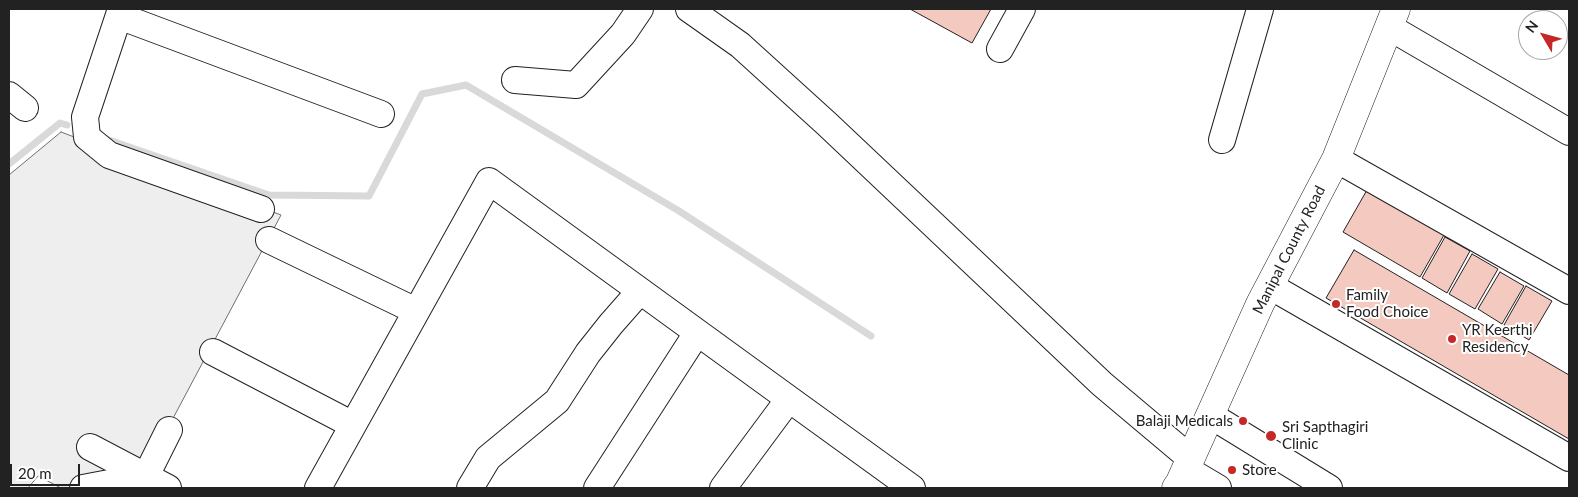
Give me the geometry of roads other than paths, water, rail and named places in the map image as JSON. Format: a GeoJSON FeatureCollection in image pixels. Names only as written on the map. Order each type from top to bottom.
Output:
{"type":"FeatureCollection","features":[{"type":"Feature","properties":{"kind":"main road","name":"Manipal County Road"},"geometry":{"type":"LineString","coordinates":[[1184,472],[1260,304],[1336,159],[1392,18]]}},
{"type":"Feature","properties":{"kind":"street"},"geometry":{"type":"LineString","coordinates":[[515,80],[576,85],[623,34],[640,9]]}},
{"type":"Feature","properties":{"kind":"street"},"geometry":{"type":"LineString","coordinates":[[689,9],[740,45],[834,130],[1102,384],[1184,472],[1218,488]]}},
{"type":"Feature","properties":{"kind":"street"},"geometry":{"type":"LineString","coordinates":[[1000,50],[1022,9]]}},
{"type":"Feature","properties":{"kind":"street"},"geometry":{"type":"LineString","coordinates":[[1222,140],[1260,9]]}},
{"type":"Feature","properties":{"kind":"street"},"geometry":{"type":"LineString","coordinates":[[260,209],[109,155],[87,137],[85,117],[120,12],[381,114]]}},
{"type":"Feature","properties":{"kind":"street"},"geometry":{"type":"LineString","coordinates":[[1392,18],[1569,132]]}},
{"type":"Feature","properties":{"kind":"street"},"geometry":{"type":"LineString","coordinates":[[1336,159],[1569,292]]}},
{"type":"Feature","properties":{"kind":"street"},"geometry":{"type":"LineString","coordinates":[[318,488],[489,181],[912,488]]}},
{"type":"Feature","properties":{"kind":"street"},"geometry":{"type":"LineString","coordinates":[[269,240],[416,311]]}},
{"type":"Feature","properties":{"kind":"street"},"geometry":{"type":"LineString","coordinates":[[1270,286],[1569,458]]}},
{"type":"Feature","properties":{"kind":"street"},"geometry":{"type":"LineString","coordinates":[[470,488],[488,458],[557,401],[588,352],[640,291]]}},
{"type":"Feature","properties":{"kind":"street"},"geometry":{"type":"LineString","coordinates":[[597,488],[697,332]]}},
{"type":"Feature","properties":{"kind":"street"},"geometry":{"type":"LineString","coordinates":[[213,352],[353,425]]}},
{"type":"Feature","properties":{"kind":"street"},"geometry":{"type":"LineString","coordinates":[[723,488],[789,399]]}},
{"type":"Feature","properties":{"kind":"street"},"geometry":{"type":"LineString","coordinates":[[1210,415],[1329,488]]}},
{"type":"Feature","properties":{"kind":"street"},"geometry":{"type":"LineString","coordinates":[[146,476],[169,430]]}},
{"type":"Feature","properties":{"kind":"street"},"geometry":{"type":"LineString","coordinates":[[90,447],[168,488]]}},
{"type":"Feature","properties":{"kind":"street"},"geometry":{"type":"LineString","coordinates":[[83,488],[146,476]]}},
{"type":"Feature","properties":{"kind":"waterway"},"geometry":{"type":"LineString","coordinates":[[106,139],[269,195],[369,196],[422,94],[466,85],[679,211],[871,336]]}},
{"type":"Feature","properties":{"kind":"waterway"},"geometry":{"type":"LineString","coordinates":[[9,164],[60,123],[67,125]]}},
{"type":"Feature","properties":{"kind":"place","name":"Family Food Choice"},"geometry":{"type":"Point","coordinates":[1336,304]}},
{"type":"Feature","properties":{"kind":"place","name":"YR Keerthi Residency"},"geometry":{"type":"Point","coordinates":[1452,339]}},
{"type":"Feature","properties":{"kind":"place","name":"Balaji Medicals"},"geometry":{"type":"Point","coordinates":[1243,421]}},
{"type":"Feature","properties":{"kind":"place","name":"Sri Sapthagiri Clinic"},"geometry":{"type":"Point","coordinates":[1271,436]}},
{"type":"Feature","properties":{"kind":"place","name":"Store"},"geometry":{"type":"Point","coordinates":[1232,470]}}]}
